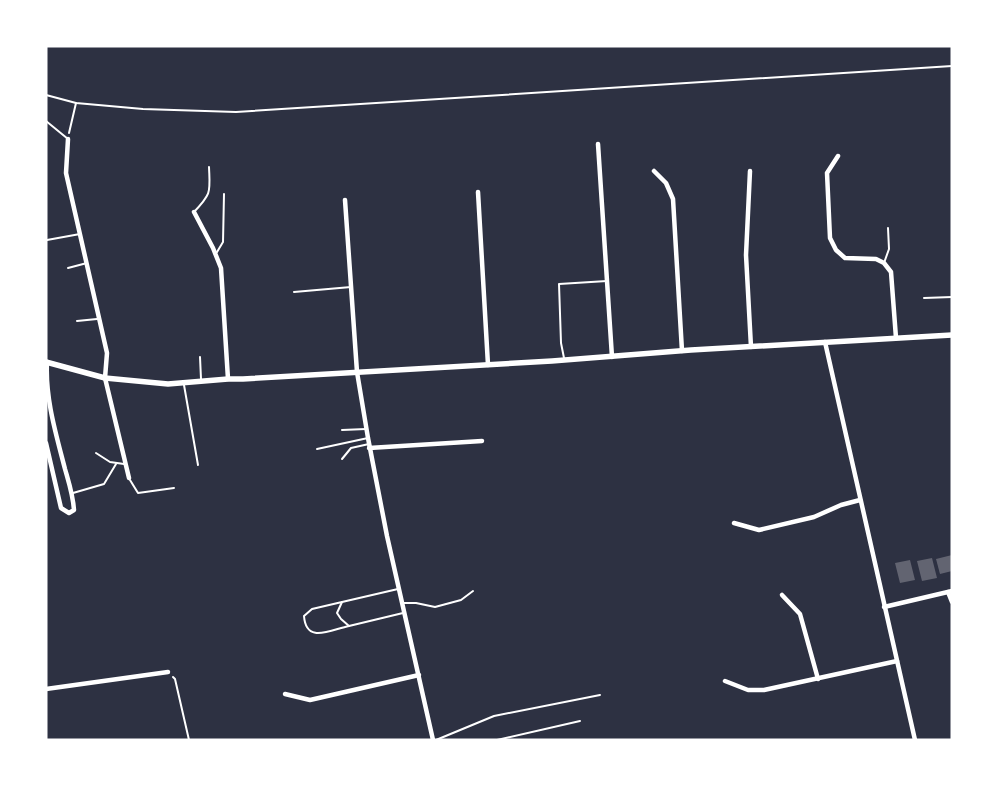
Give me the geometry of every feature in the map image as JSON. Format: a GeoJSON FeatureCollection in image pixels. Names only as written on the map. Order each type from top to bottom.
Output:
{"type":"FeatureCollection","features":[{"type":"Feature","properties":{"kind":"street"},"geometry":{"type":"LineString","coordinates":[[68,139],[66,173],[107,352],[105,378],[124,464],[129,478]]}},
{"type":"Feature","properties":{"kind":"street"},"geometry":{"type":"LineString","coordinates":[[598,144],[612,356]]}},
{"type":"Feature","properties":{"kind":"street"},"geometry":{"type":"LineString","coordinates":[[838,156],[827,173],[830,238],[836,250],[845,258],[876,260],[884,263],[891,272],[896,338]]}},
{"type":"Feature","properties":{"kind":"street"},"geometry":{"type":"LineString","coordinates":[[654,171],[666,182],[672,198],[682,351]]}},
{"type":"Feature","properties":{"kind":"street"},"geometry":{"type":"LineString","coordinates":[[750,171],[746,255],[751,347]]}},
{"type":"Feature","properties":{"kind":"street"},"geometry":{"type":"LineString","coordinates":[[478,192],[488,365]]}},
{"type":"Feature","properties":{"kind":"street"},"geometry":{"type":"LineString","coordinates":[[345,200],[357,372],[368,443],[434,740]]}},
{"type":"Feature","properties":{"kind":"street"},"geometry":{"type":"LineString","coordinates":[[194,212],[216,254],[221,268],[228,378]]}},
{"type":"Feature","properties":{"kind":"street"},"geometry":{"type":"LineString","coordinates":[[46,443],[61,508],[69,513],[74,510],[73,493],[50,404],[46,375],[47,362],[105,378],[168,384],[228,378],[243,379],[488,365],[952,335]]}},
{"type":"Feature","properties":{"kind":"street"},"geometry":{"type":"LineString","coordinates":[[825,342],[915,740]]}},
{"type":"Feature","properties":{"kind":"street"},"geometry":{"type":"LineString","coordinates":[[368,443],[482,441]]}},
{"type":"Feature","properties":{"kind":"street"},"geometry":{"type":"LineString","coordinates":[[734,523],[759,530],[814,517],[860,500]]}},
{"type":"Feature","properties":{"kind":"street"},"geometry":{"type":"LineString","coordinates":[[884,607],[950,591],[952,602]]}},
{"type":"Feature","properties":{"kind":"street"},"geometry":{"type":"LineString","coordinates":[[782,595],[800,614],[818,679]]}},
{"type":"Feature","properties":{"kind":"street"},"geometry":{"type":"LineString","coordinates":[[724,681],[748,690],[764,690],[897,661]]}},
{"type":"Feature","properties":{"kind":"street"},"geometry":{"type":"LineString","coordinates":[[46,689],[168,672]]}},
{"type":"Feature","properties":{"kind":"street"},"geometry":{"type":"LineString","coordinates":[[285,694],[310,700],[419,675]]}},
{"type":"Feature","properties":{"kind":"lane"},"geometry":{"type":"LineString","coordinates":[[46,121],[68,139]]}},
{"type":"Feature","properties":{"kind":"lane"},"geometry":{"type":"LineString","coordinates":[[194,212],[208,197],[210,188],[209,167]]}},
{"type":"Feature","properties":{"kind":"lane"},"geometry":{"type":"LineString","coordinates":[[216,254],[223,242],[224,194]]}},
{"type":"Feature","properties":{"kind":"lane"},"geometry":{"type":"LineString","coordinates":[[884,263],[889,249],[888,228]]}},
{"type":"Feature","properties":{"kind":"lane"},"geometry":{"type":"LineString","coordinates":[[47,240],[80,234]]}},
{"type":"Feature","properties":{"kind":"lane"},"geometry":{"type":"LineString","coordinates":[[68,268],[87,263]]}},
{"type":"Feature","properties":{"kind":"lane"},"geometry":{"type":"LineString","coordinates":[[564,360],[561,343],[559,284],[607,281]]}},
{"type":"Feature","properties":{"kind":"lane"},"geometry":{"type":"LineString","coordinates":[[294,292],[351,287]]}},
{"type":"Feature","properties":{"kind":"lane"},"geometry":{"type":"LineString","coordinates":[[924,298],[952,297]]}},
{"type":"Feature","properties":{"kind":"lane"},"geometry":{"type":"LineString","coordinates":[[77,321],[100,319]]}},
{"type":"Feature","properties":{"kind":"lane"},"geometry":{"type":"LineString","coordinates":[[200,357],[201,381]]}},
{"type":"Feature","properties":{"kind":"lane"},"geometry":{"type":"LineString","coordinates":[[183,383],[198,466]]}},
{"type":"Feature","properties":{"kind":"lane"},"geometry":{"type":"LineString","coordinates":[[342,430],[366,429]]}},
{"type":"Feature","properties":{"kind":"lane"},"geometry":{"type":"LineString","coordinates":[[317,449],[368,443]]}},
{"type":"Feature","properties":{"kind":"lane"},"geometry":{"type":"LineString","coordinates":[[342,459],[351,448],[368,443]]}},
{"type":"Feature","properties":{"kind":"lane"},"geometry":{"type":"LineString","coordinates":[[96,452],[110,462],[124,464]]}},
{"type":"Feature","properties":{"kind":"lane"},"geometry":{"type":"LineString","coordinates":[[73,493],[104,484],[116,464]]}},
{"type":"Feature","properties":{"kind":"lane"},"geometry":{"type":"LineString","coordinates":[[129,478],[138,493],[174,488]]}},
{"type":"Feature","properties":{"kind":"lane"},"geometry":{"type":"LineString","coordinates":[[400,589],[312,609],[304,616],[304,624],[308,631],[314,634],[405,612]]}},
{"type":"Feature","properties":{"kind":"lane"},"geometry":{"type":"LineString","coordinates":[[403,602],[435,607],[461,600],[473,591]]}},
{"type":"Feature","properties":{"kind":"lane"},"geometry":{"type":"LineString","coordinates":[[342,602],[337,613],[341,620],[349,626]]}},
{"type":"Feature","properties":{"kind":"lane"},"geometry":{"type":"LineString","coordinates":[[434,740],[494,716],[600,695]]}},
{"type":"Feature","properties":{"kind":"lane"},"geometry":{"type":"LineString","coordinates":[[497,740],[580,721]]}},
{"type":"Feature","properties":{"kind":"path"},"geometry":{"type":"LineString","coordinates":[[46,95],[76,103],[143,109],[236,112],[952,66]]}},
{"type":"Feature","properties":{"kind":"path"},"geometry":{"type":"LineString","coordinates":[[68,139],[76,103]]}},
{"type":"Feature","properties":{"kind":"path"},"geometry":{"type":"LineString","coordinates":[[168,672],[175,679],[189,740]]}},
{"type":"Feature","properties":{"kind":"building"},"geometry":{"type":"Polygon","coordinates":[[[952,555],[952,571],[940,574],[936,559],[952,555]]]}},
{"type":"Feature","properties":{"kind":"building"},"geometry":{"type":"Polygon","coordinates":[[[932,558],[937,578],[922,581],[917,561],[932,558]]]}},
{"type":"Feature","properties":{"kind":"building"},"geometry":{"type":"Polygon","coordinates":[[[910,560],[915,580],[900,583],[895,563],[910,560]]]}}]}
